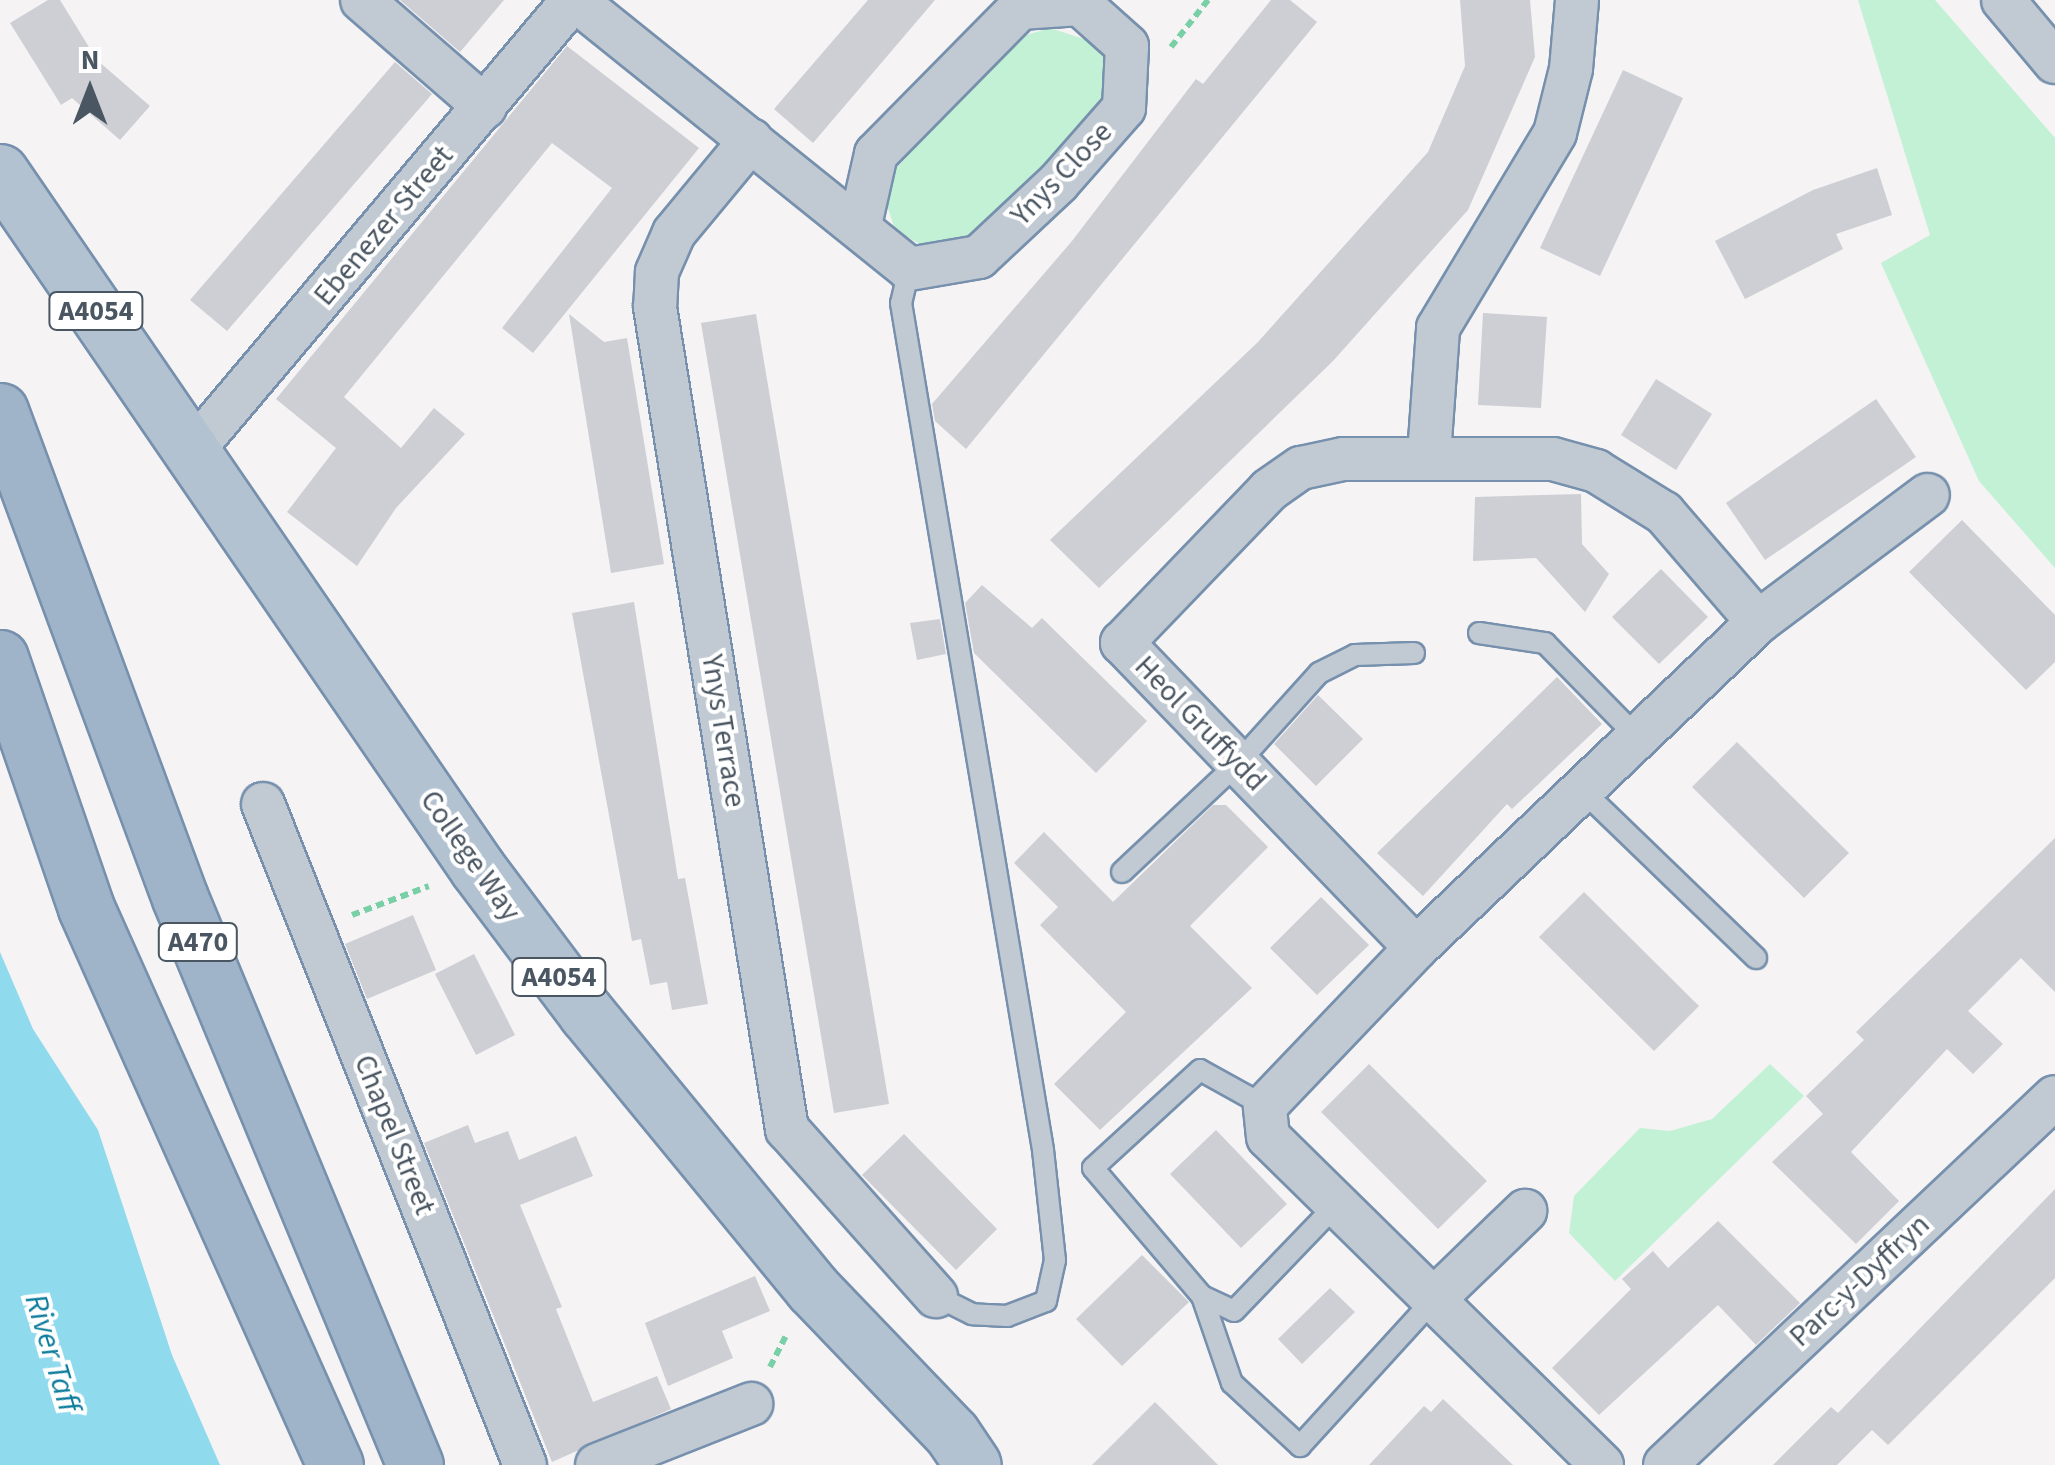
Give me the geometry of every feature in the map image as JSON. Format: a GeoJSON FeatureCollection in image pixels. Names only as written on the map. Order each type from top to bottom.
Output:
{"type":"FeatureCollection","features":[{"type":"Feature","properties":{"kind":"highway","name":"A470"},"geometry":{"type":"LineString","coordinates":[[0,412],[180,898],[415,1465]]}},
{"type":"Feature","properties":{"kind":"highway","name":"A470"},"geometry":{"type":"LineString","coordinates":[[0,658],[86,908],[336,1465]]}},
{"type":"Feature","properties":{"kind":"main road","name":"A4054"},"geometry":{"type":"LineString","coordinates":[[0,172],[193,450]]}},
{"type":"Feature","properties":{"kind":"main road","name":"College Way"},"geometry":{"type":"LineString","coordinates":[[193,450],[478,870],[587,1014],[812,1288],[952,1434],[973,1465]]}},
{"type":"Feature","properties":{"kind":"street"},"geometry":{"type":"LineString","coordinates":[[362,0],[485,107]]}},
{"type":"Feature","properties":{"kind":"street"},"geometry":{"type":"LineString","coordinates":[[574,0],[860,226],[909,270]]}},
{"type":"Feature","properties":{"kind":"street","name":"Ebenezer Street"},"geometry":{"type":"LineString","coordinates":[[193,450],[574,0]]}},
{"type":"Feature","properties":{"kind":"street"},"geometry":{"type":"LineString","coordinates":[[1429,455],[1438,328],[1555,133],[1571,69],[1577,0]]}},
{"type":"Feature","properties":{"kind":"street"},"geometry":{"type":"LineString","coordinates":[[2003,0],[2055,62]]}},
{"type":"Feature","properties":{"kind":"street","name":"Ynys Close"},"geometry":{"type":"LineString","coordinates":[[860,226],[876,154],[1020,8],[1080,4],[1127,46],[1124,108],[979,257],[909,270]]}},
{"type":"Feature","properties":{"kind":"street","name":"Ynys Terrace"},"geometry":{"type":"LineString","coordinates":[[752,140],[674,233],[657,272],[665,366],[787,1129],[936,1296]]}},
{"type":"Feature","properties":{"kind":"street","name":"Heol Gruffydd"},"geometry":{"type":"LineString","coordinates":[[1416,948],[1122,643],[1269,490],[1301,468],[1429,455],[1553,459],[1633,489],[1664,513],[1758,622]]}},
{"type":"Feature","properties":{"kind":"street"},"geometry":{"type":"LineString","coordinates":[[1602,1465],[1268,1138],[1265,1106],[1416,948],[1758,622],[1928,495]]}},
{"type":"Feature","properties":{"kind":"street","name":"Chapel Street"},"geometry":{"type":"LineString","coordinates":[[263,804],[525,1465]]}},
{"type":"Feature","properties":{"kind":"street","name":"Parc-y-Dyffryn"},"geometry":{"type":"LineString","coordinates":[[1665,1465],[2055,1097]]}},
{"type":"Feature","properties":{"kind":"street"},"geometry":{"type":"LineString","coordinates":[[1434,1299],[1525,1211]]}},
{"type":"Feature","properties":{"kind":"street"},"geometry":{"type":"LineString","coordinates":[[598,1465],[752,1404]]}},
{"type":"Feature","properties":{"kind":"lane"},"geometry":{"type":"LineString","coordinates":[[909,270],[902,303],[1043,1150],[1055,1260],[1046,1301],[1007,1316],[972,1314],[936,1296]]}},
{"type":"Feature","properties":{"kind":"lane"},"geometry":{"type":"LineString","coordinates":[[1479,633],[1545,643],[1638,736]]}},
{"type":"Feature","properties":{"kind":"lane"},"geometry":{"type":"LineString","coordinates":[[1122,872],[1238,763],[1319,673],[1355,655],[1414,653]]}},
{"type":"Feature","properties":{"kind":"lane"},"geometry":{"type":"LineString","coordinates":[[1582,790],[1756,958]]}},
{"type":"Feature","properties":{"kind":"lane"},"geometry":{"type":"LineString","coordinates":[[1265,1106],[1200,1070],[1093,1168],[1202,1296],[1232,1384],[1300,1446],[1434,1299]]}},
{"type":"Feature","properties":{"kind":"lane"},"geometry":{"type":"LineString","coordinates":[[1202,1296],[1234,1311],[1337,1204]]}},
{"type":"Feature","properties":{"kind":"path"},"geometry":{"type":"LineString","coordinates":[[313,931],[478,870]]}},
{"type":"Feature","properties":{"kind":"path"},"geometry":{"type":"LineString","coordinates":[[752,1404],[812,1288]]}},
{"type":"Feature","properties":{"kind":"green space"},"geometry":{"type":"Polygon","coordinates":[[[1858,0],[1935,0],[2055,138],[2055,568],[1979,481],[1881,263],[1930,235],[1858,0]]]}},
{"type":"Feature","properties":{"kind":"green space"},"geometry":{"type":"Polygon","coordinates":[[[1050,28],[1090,41],[1109,64],[1108,99],[996,231],[960,249],[920,244],[895,230],[884,196],[896,169],[1006,41],[1050,28]]]}},
{"type":"Feature","properties":{"kind":"green space"},"geometry":{"type":"Polygon","coordinates":[[[1770,1064],[1804,1096],[1615,1281],[1569,1233],[1574,1196],[1640,1128],[1670,1131],[1712,1119],[1770,1064]]]}},
{"type":"Feature","properties":{"kind":"water","name":"River Taff"},"geometry":{"type":"Polygon","coordinates":[[[0,952],[33,1029],[98,1130],[172,1355],[220,1465],[0,1465],[0,952]]]}},
{"type":"Feature","properties":{"kind":"building"},"geometry":{"type":"Polygon","coordinates":[[[48,0],[60,0],[97,60],[150,106],[120,140],[72,98],[61,105],[10,23],[48,0]]]}},
{"type":"Feature","properties":{"kind":"building"},"geometry":{"type":"Polygon","coordinates":[[[400,0],[504,0],[460,52],[400,0]]]}},
{"type":"Feature","properties":{"kind":"building"},"geometry":{"type":"Polygon","coordinates":[[[868,0],[935,0],[813,143],[774,109],[868,0]]]}},
{"type":"Feature","properties":{"kind":"building"},"geometry":{"type":"Polygon","coordinates":[[[1271,0],[1290,0],[1317,22],[966,449],[935,421],[932,404],[1072,241],[1196,79],[1203,84],[1271,0]]]}},
{"type":"Feature","properties":{"kind":"building"},"geometry":{"type":"Polygon","coordinates":[[[1460,0],[1530,0],[1535,57],[1468,210],[1333,361],[1099,588],[1050,540],[1258,342],[1428,152],[1465,66],[1460,0]]]}},
{"type":"Feature","properties":{"kind":"building"},"geometry":{"type":"Polygon","coordinates":[[[567,46],[699,148],[533,353],[502,328],[612,188],[552,143],[344,397],[401,448],[434,408],[465,434],[396,508],[357,566],[287,512],[336,448],[276,399],[567,46]]]}},
{"type":"Feature","properties":{"kind":"building"},"geometry":{"type":"Polygon","coordinates":[[[395,62],[432,94],[227,331],[190,300],[395,62]]]}},
{"type":"Feature","properties":{"kind":"building"},"geometry":{"type":"Polygon","coordinates":[[[1623,70],[1683,98],[1600,276],[1540,248],[1623,70]]]}},
{"type":"Feature","properties":{"kind":"building"},"geometry":{"type":"Polygon","coordinates":[[[1877,168],[1892,215],[1836,234],[1843,249],[1745,299],[1715,241],[1813,190],[1877,168]]]}},
{"type":"Feature","properties":{"kind":"building"},"geometry":{"type":"Polygon","coordinates":[[[1483,313],[1547,317],[1541,408],[1478,405],[1483,313]]]}},
{"type":"Feature","properties":{"kind":"building"},"geometry":{"type":"Polygon","coordinates":[[[569,314],[604,342],[627,338],[664,564],[611,573],[569,314]]]}},
{"type":"Feature","properties":{"kind":"building"},"geometry":{"type":"Polygon","coordinates":[[[756,314],[889,1104],[834,1113],[701,323],[756,314]]]}},
{"type":"Feature","properties":{"kind":"building"},"geometry":{"type":"Polygon","coordinates":[[[1656,379],[1712,414],[1676,470],[1621,435],[1656,379]]]}},
{"type":"Feature","properties":{"kind":"building"},"geometry":{"type":"Polygon","coordinates":[[[1876,399],[1916,457],[1765,560],[1726,503],[1876,399]]]}},
{"type":"Feature","properties":{"kind":"building"},"geometry":{"type":"Polygon","coordinates":[[[1581,494],[1582,544],[1609,574],[1585,612],[1536,558],[1473,561],[1475,497],[1581,494]]]}},
{"type":"Feature","properties":{"kind":"building"},"geometry":{"type":"Polygon","coordinates":[[[1962,520],[2055,615],[2055,662],[2026,690],[1909,572],[1962,520]]]}},
{"type":"Feature","properties":{"kind":"building"},"geometry":{"type":"Polygon","coordinates":[[[1661,569],[1708,617],[1659,664],[1612,617],[1661,569]]]}},
{"type":"Feature","properties":{"kind":"building"},"geometry":{"type":"Polygon","coordinates":[[[982,585],[1032,628],[1042,618],[1147,721],[1096,773],[974,653],[965,603],[982,585]]]}},
{"type":"Feature","properties":{"kind":"building"},"geometry":{"type":"Polygon","coordinates":[[[634,602],[678,879],[685,878],[708,1004],[672,1010],[667,982],[650,985],[641,939],[632,941],[572,613],[634,602]]]}},
{"type":"Feature","properties":{"kind":"building"},"geometry":{"type":"Polygon","coordinates":[[[940,619],[946,654],[917,660],[910,623],[940,619]]]}},
{"type":"Feature","properties":{"kind":"building"},"geometry":{"type":"Polygon","coordinates":[[[1557,677],[1602,724],[1512,809],[1507,804],[1423,896],[1377,853],[1557,677]]]}},
{"type":"Feature","properties":{"kind":"building"},"geometry":{"type":"Polygon","coordinates":[[[1318,695],[1363,739],[1316,786],[1274,744],[1318,695]]]}},
{"type":"Feature","properties":{"kind":"building"},"geometry":{"type":"Polygon","coordinates":[[[1737,742],[1849,853],[1804,898],[1692,787],[1737,742]]]}},
{"type":"Feature","properties":{"kind":"building"},"geometry":{"type":"Polygon","coordinates":[[[1213,805],[1226,805],[1268,847],[1190,926],[1252,988],[1100,1130],[1054,1084],[1126,1012],[1040,925],[1058,907],[1014,863],[1044,832],[1113,902],[1213,805]]]}},
{"type":"Feature","properties":{"kind":"building"},"geometry":{"type":"Polygon","coordinates":[[[2055,838],[2055,992],[2021,958],[1968,1011],[2003,1044],[1973,1074],[1947,1049],[1851,1152],[1899,1201],[1856,1244],[1772,1162],[1823,1114],[1806,1096],[1864,1040],[1856,1032],[2055,838]]]}},
{"type":"Feature","properties":{"kind":"building"},"geometry":{"type":"Polygon","coordinates":[[[1584,892],[1699,1006],[1654,1051],[1539,937],[1584,892]]]}},
{"type":"Feature","properties":{"kind":"building"},"geometry":{"type":"Polygon","coordinates":[[[1321,897],[1369,945],[1317,995],[1270,948],[1321,897]]]}},
{"type":"Feature","properties":{"kind":"building"},"geometry":{"type":"Polygon","coordinates":[[[413,915],[436,970],[367,999],[345,944],[413,915]]]}},
{"type":"Feature","properties":{"kind":"building"},"geometry":{"type":"Polygon","coordinates":[[[474,954],[515,1035],[476,1055],[435,974],[474,954]]]}},
{"type":"Feature","properties":{"kind":"building"},"geometry":{"type":"Polygon","coordinates":[[[1369,1064],[1487,1181],[1438,1229],[1321,1112],[1369,1064]]]}},
{"type":"Feature","properties":{"kind":"building"},"geometry":{"type":"Polygon","coordinates":[[[468,1125],[475,1143],[508,1131],[519,1160],[576,1136],[593,1176],[520,1205],[562,1307],[556,1309],[593,1402],[657,1376],[671,1409],[552,1462],[424,1143],[468,1125]]]}},
{"type":"Feature","properties":{"kind":"building"},"geometry":{"type":"Polygon","coordinates":[[[1216,1130],[1287,1204],[1241,1248],[1170,1174],[1216,1130]]]}},
{"type":"Feature","properties":{"kind":"building"},"geometry":{"type":"Polygon","coordinates":[[[904,1134],[997,1229],[956,1270],[862,1175],[904,1134]]]}},
{"type":"Feature","properties":{"kind":"building"},"geometry":{"type":"Polygon","coordinates":[[[2055,1189],[2055,1278],[1888,1445],[1872,1430],[1837,1465],[1773,1465],[1831,1407],[1838,1413],[2055,1189]]]}},
{"type":"Feature","properties":{"kind":"building"},"geometry":{"type":"Polygon","coordinates":[[[1718,1221],[1800,1303],[1756,1345],[1718,1305],[1599,1415],[1552,1368],[1631,1289],[1622,1279],[1653,1251],[1668,1268],[1718,1221]]]}},
{"type":"Feature","properties":{"kind":"building"},"geometry":{"type":"Polygon","coordinates":[[[1142,1255],[1189,1302],[1122,1366],[1076,1319],[1142,1255]]]}},
{"type":"Feature","properties":{"kind":"building"},"geometry":{"type":"Polygon","coordinates":[[[755,1276],[770,1311],[722,1331],[733,1358],[668,1386],[645,1323],[755,1276]]]}},
{"type":"Feature","properties":{"kind":"building"},"geometry":{"type":"Polygon","coordinates":[[[1330,1288],[1355,1312],[1302,1364],[1278,1339],[1330,1288]]]}},
{"type":"Feature","properties":{"kind":"building"},"geometry":{"type":"Polygon","coordinates":[[[1443,1399],[1513,1465],[1369,1465],[1424,1406],[1431,1412],[1443,1399]]]}},
{"type":"Feature","properties":{"kind":"building"},"geometry":{"type":"Polygon","coordinates":[[[1155,1402],[1218,1465],[1092,1465],[1155,1402]]]}}]}
